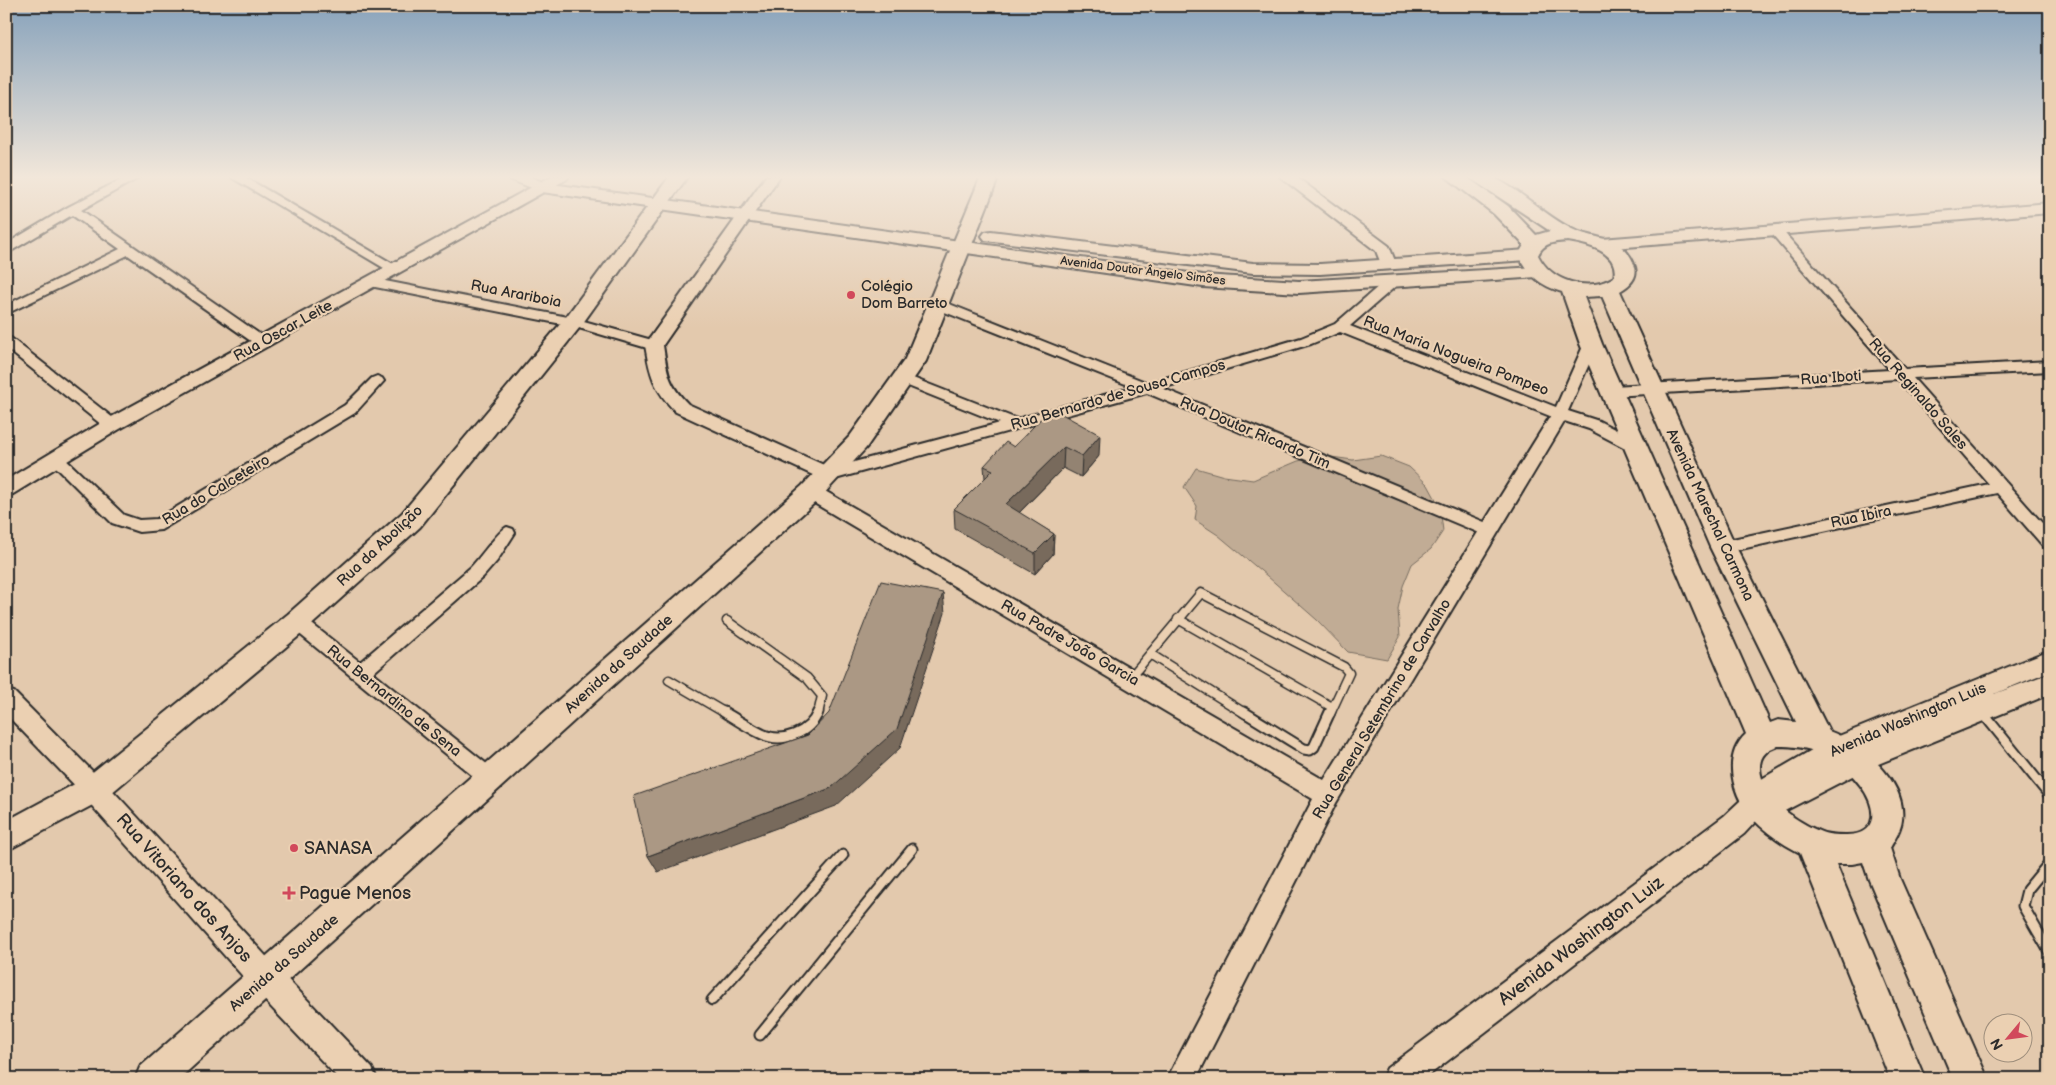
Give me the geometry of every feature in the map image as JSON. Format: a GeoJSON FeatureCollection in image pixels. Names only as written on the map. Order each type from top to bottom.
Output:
{"type":"FeatureCollection","features":[{"type":"Feature","properties":{"kind":"main road","name":"Rua da Abolição"},"geometry":{"type":"LineString","coordinates":[[6,837],[94,789],[297,622],[411,520],[573,322],[641,227]]}},
{"type":"Feature","properties":{"kind":"main road","name":"Avenida Doutor Ângelo Simões"},"geometry":{"type":"LineString","coordinates":[[871,227],[963,240],[1203,281],[1299,287],[1531,250]]}},
{"type":"Feature","properties":{"kind":"main road","name":"Avenida da Saudade"},"geometry":{"type":"LineString","coordinates":[[152,1079],[491,779],[819,483],[858,442],[915,360],[969,227]]}},
{"type":"Feature","properties":{"kind":"main road"},"geometry":{"type":"LineString","coordinates":[[1513,227],[1531,250],[1538,272],[1556,283],[1586,291],[1609,288],[1622,282],[1626,274],[1625,266],[1619,257],[1602,244]]}},
{"type":"Feature","properties":{"kind":"main road"},"geometry":{"type":"LineString","coordinates":[[1555,227],[1568,235]]}},
{"type":"Feature","properties":{"kind":"main road"},"geometry":{"type":"LineString","coordinates":[[1619,257],[1877,227]]}},
{"type":"Feature","properties":{"kind":"main road"},"geometry":{"type":"LineString","coordinates":[[1531,250],[1543,238],[1568,235],[1602,244],[1980,227]]}},
{"type":"Feature","properties":{"kind":"main road","name":"Avenida Doutor Ângelo Simões"},"geometry":{"type":"LineString","coordinates":[[1390,274],[1538,272]]}},
{"type":"Feature","properties":{"kind":"main road"},"geometry":{"type":"LineString","coordinates":[[1571,288],[1591,344],[1638,448],[1762,738]]}},
{"type":"Feature","properties":{"kind":"main road","name":"Avenida Marechal Carmona"},"geometry":{"type":"LineString","coordinates":[[1609,288],[1723,547],[1838,749],[1873,778],[1884,797],[1888,816],[1884,832],[1873,844]]}},
{"type":"Feature","properties":{"kind":"main road","name":"Avenida Washington Luis"},"geometry":{"type":"LineString","coordinates":[[1756,805],[1838,749],[2050,660]]}},
{"type":"Feature","properties":{"kind":"main road","name":"Avenida Washington Luis"},"geometry":{"type":"LineString","coordinates":[[1838,749],[1981,711],[2050,683]]}},
{"type":"Feature","properties":{"kind":"main road"},"geometry":{"type":"LineString","coordinates":[[1838,749],[1798,733],[1778,733],[1762,738],[1751,748],[1746,762],[1747,779],[1756,805],[1785,828],[1812,844],[1835,850],[1856,850],[1873,844],[1885,880],[1972,1079]]}},
{"type":"Feature","properties":{"kind":"main road","name":"Rua Vitoriano dos Anjos"},"geometry":{"type":"LineString","coordinates":[[94,789],[266,979],[361,1079]]}},
{"type":"Feature","properties":{"kind":"main road","name":"Avenida Washington Luiz"},"geometry":{"type":"LineString","coordinates":[[1398,1079],[1734,825],[1756,805]]}},
{"type":"Feature","properties":{"kind":"main road"},"geometry":{"type":"LineString","coordinates":[[1812,844],[1908,1079]]}},
{"type":"Feature","properties":{"kind":"street"},"geometry":{"type":"LineString","coordinates":[[6,250],[45,227]]}},
{"type":"Feature","properties":{"kind":"street"},"geometry":{"type":"LineString","coordinates":[[96,227],[263,343]]}},
{"type":"Feature","properties":{"kind":"street"},"geometry":{"type":"LineString","coordinates":[[323,227],[394,268]]}},
{"type":"Feature","properties":{"kind":"street","name":"Rua Oscar Leite"},"geometry":{"type":"LineString","coordinates":[[6,489],[57,460],[112,425],[263,343],[470,227]]}},
{"type":"Feature","properties":{"kind":"street"},"geometry":{"type":"LineString","coordinates":[[654,345],[738,227]]}},
{"type":"Feature","properties":{"kind":"street"},"geometry":{"type":"LineString","coordinates":[[1353,227],[1383,250],[1390,274]]}},
{"type":"Feature","properties":{"kind":"street","name":"Rua Reginaldo Sales"},"geometry":{"type":"LineString","coordinates":[[1781,237],[2050,543]]}},
{"type":"Feature","properties":{"kind":"street"},"geometry":{"type":"LineString","coordinates":[[6,310],[129,250]]}},
{"type":"Feature","properties":{"kind":"street","name":"Rua Bernardo de Sousa Campos"},"geometry":{"type":"LineString","coordinates":[[819,483],[1306,341],[1340,328],[1390,274]]}},
{"type":"Feature","properties":{"kind":"street","name":"Rua Arariboia"},"geometry":{"type":"LineString","coordinates":[[370,282],[573,322],[654,345]]}},
{"type":"Feature","properties":{"kind":"street","name":"Rua Doutor Ricardo Tim"},"geometry":{"type":"LineString","coordinates":[[937,304],[1148,388],[1488,530]]}},
{"type":"Feature","properties":{"kind":"street","name":"Rua Maria Nogueira Pompeo"},"geometry":{"type":"LineString","coordinates":[[1340,328],[1560,414],[1594,425],[1638,448]]}},
{"type":"Feature","properties":{"kind":"street"},"geometry":{"type":"LineString","coordinates":[[6,341],[112,425]]}},
{"type":"Feature","properties":{"kind":"street","name":"Rua General Setembrino de Carvalho"},"geometry":{"type":"LineString","coordinates":[[1181,1079],[1328,795],[1560,414],[1591,344]]}},
{"type":"Feature","properties":{"kind":"street","name":"Rua Padre João Garcia"},"geometry":{"type":"LineString","coordinates":[[654,345],[659,378],[666,394],[682,408],[819,483],[1130,678],[1328,795]]}},
{"type":"Feature","properties":{"kind":"street","name":"Rua Iboti"},"geometry":{"type":"LineString","coordinates":[[1613,391],[1653,390],[1899,373],[2050,366]]}},
{"type":"Feature","properties":{"kind":"street"},"geometry":{"type":"LineString","coordinates":[[903,378],[1016,424]]}},
{"type":"Feature","properties":{"kind":"street","name":"Rua do Calceteiro"},"geometry":{"type":"LineString","coordinates":[[57,460],[118,519],[130,526],[144,528],[161,524],[350,409],[377,381]]}},
{"type":"Feature","properties":{"kind":"street","name":"Rua Ibira"},"geometry":{"type":"LineString","coordinates":[[1723,547],[2000,487]]}},
{"type":"Feature","properties":{"kind":"street"},"geometry":{"type":"LineString","coordinates":[[360,673],[476,572],[491,557],[506,533]]}},
{"type":"Feature","properties":{"kind":"street","name":"Rua Bernardino de Sena"},"geometry":{"type":"LineString","coordinates":[[297,622],[491,779]]}},
{"type":"Feature","properties":{"kind":"street","name":"Rua Vitoriano dos Anjos"},"geometry":{"type":"LineString","coordinates":[[6,699],[94,789]]}},
{"type":"Feature","properties":{"kind":"lane"},"geometry":{"type":"LineString","coordinates":[[1130,678],[1149,654],[1178,619],[1199,595],[1203,594],[1344,667],[1348,671],[1348,676],[1314,747],[1310,750],[1304,749],[1149,654]]}},
{"type":"Feature","properties":{"kind":"lane"},"geometry":{"type":"LineString","coordinates":[[1178,619],[1332,707]]}},
{"type":"Feature","properties":{"kind":"lane"},"geometry":{"type":"LineString","coordinates":[[669,680],[763,735],[772,738],[785,738],[796,735],[808,728],[817,716],[822,704],[822,696],[807,678],[727,621]]}},
{"type":"Feature","properties":{"kind":"lane"},"geometry":{"type":"LineString","coordinates":[[1981,711],[2050,796]]}},
{"type":"Feature","properties":{"kind":"lane"},"geometry":{"type":"LineString","coordinates":[[760,1035],[912,849]]}},
{"type":"Feature","properties":{"kind":"lane"},"geometry":{"type":"LineString","coordinates":[[712,1000],[843,855]]}},
{"type":"Feature","properties":{"kind":"lane"},"geometry":{"type":"LineString","coordinates":[[2050,862],[2027,890],[2024,906],[2050,953]]}},
{"type":"Feature","properties":{"kind":"shaded area"},"geometry":{"type":"Polygon","coordinates":[[[1324,456],[1353,460],[1381,456],[1409,467],[1428,485],[1440,507],[1443,531],[1431,549],[1412,564],[1403,586],[1398,609],[1400,637],[1387,659],[1348,652],[1317,620],[1267,576],[1218,535],[1195,520],[1197,506],[1184,487],[1196,468],[1224,476],[1253,480],[1298,461],[1324,456]]]}},
{"type":"Feature","properties":{"kind":"building"},"geometry":{"type":"Polygon","coordinates":[[[1051,408],[1100,435],[1082,456],[1064,447],[1006,504],[1054,534],[1035,553],[954,509],[993,470],[984,466],[1006,442],[1014,447],[1051,408]]]}},
{"type":"Feature","properties":{"kind":"building"},"geometry":{"type":"Polygon","coordinates":[[[881,581],[943,593],[897,729],[831,788],[648,856],[634,796],[808,735],[829,713],[881,581]]]}},
{"type":"Feature","properties":{"kind":"place","name":"Colégio Dom Barreto"},"geometry":{"type":"Point","coordinates":[851,295]}},
{"type":"Feature","properties":{"kind":"place","name":"SANASA"},"geometry":{"type":"Point","coordinates":[294,848]}},
{"type":"Feature","properties":{"kind":"place","name":"Pague Menos"},"geometry":{"type":"Point","coordinates":[289,893]}}]}
